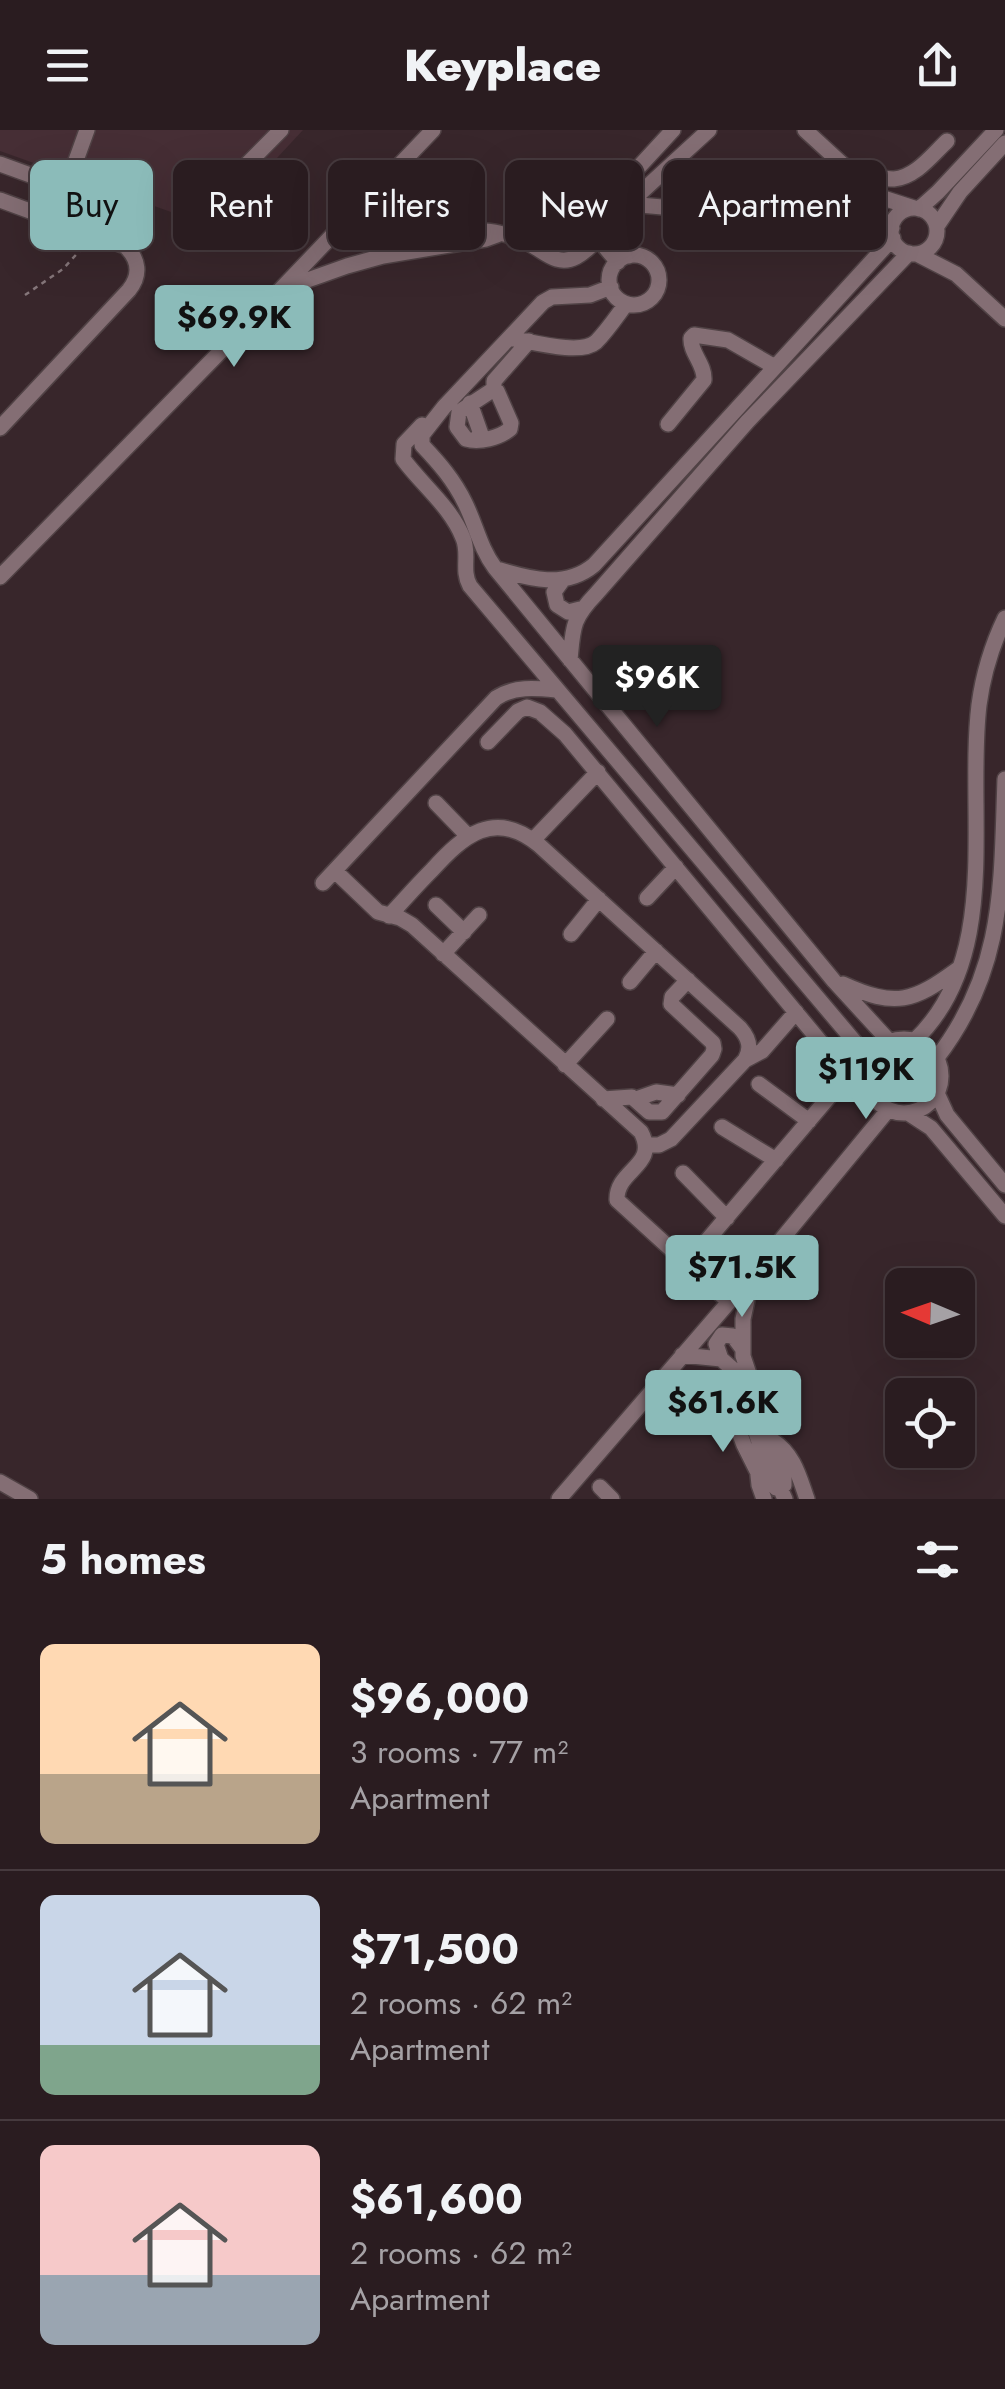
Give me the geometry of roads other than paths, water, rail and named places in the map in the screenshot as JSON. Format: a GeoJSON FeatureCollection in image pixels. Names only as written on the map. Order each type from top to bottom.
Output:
{"type":"FeatureCollection","features":[{"type":"Feature","properties":{"kind":"street"},"geometry":{"type":"LineString","coordinates":[[0,164],[66,188],[88,130]]}},
{"type":"Feature","properties":{"kind":"street"},"geometry":{"type":"LineString","coordinates":[[251,160],[281,130]]}},
{"type":"Feature","properties":{"kind":"street"},"geometry":{"type":"LineString","coordinates":[[405,160],[433,130]]}},
{"type":"Feature","properties":{"kind":"street"},"geometry":{"type":"LineString","coordinates":[[643,163],[674,130]]}},
{"type":"Feature","properties":{"kind":"street"},"geometry":{"type":"LineString","coordinates":[[643,191],[709,130]]}},
{"type":"Feature","properties":{"kind":"street"},"geometry":{"type":"LineString","coordinates":[[805,130],[837,160]]}},
{"type":"Feature","properties":{"kind":"street"},"geometry":{"type":"LineString","coordinates":[[978,130],[982,156]]}},
{"type":"Feature","properties":{"kind":"street"},"geometry":{"type":"LineString","coordinates":[[996,130],[982,156],[937,230],[928,249],[913,253],[748,422],[596,594],[580,609],[568,612],[556,605],[554,592],[562,582],[594,565],[774,368],[893,230],[902,212],[917,208],[982,156],[1005,143]]}},
{"type":"Feature","properties":{"kind":"street"},"geometry":{"type":"LineString","coordinates":[[886,178],[906,176],[947,140]]}},
{"type":"Feature","properties":{"kind":"street"},"geometry":{"type":"LineString","coordinates":[[982,156],[1005,159]]}},
{"type":"Feature","properties":{"kind":"street"},"geometry":{"type":"LineString","coordinates":[[886,199],[930,215],[956,274]]}},
{"type":"Feature","properties":{"kind":"street"},"geometry":{"type":"LineString","coordinates":[[0,200],[118,243],[132,252],[138,267],[134,283],[0,428]]}},
{"type":"Feature","properties":{"kind":"street"},"geometry":{"type":"LineString","coordinates":[[643,205],[893,230]]}},
{"type":"Feature","properties":{"kind":"street"},"geometry":{"type":"LineString","coordinates":[[886,219],[899,248],[956,274],[1005,320]]}},
{"type":"Feature","properties":{"kind":"street"},"geometry":{"type":"LineString","coordinates":[[485,231],[505,235]]}},
{"type":"Feature","properties":{"kind":"street"},"geometry":{"type":"LineString","coordinates":[[279,290],[364,260],[502,234]]}},
{"type":"Feature","properties":{"kind":"street"},"geometry":{"type":"LineString","coordinates":[[0,576],[328,240]]}},
{"type":"Feature","properties":{"kind":"street"},"geometry":{"type":"LineString","coordinates":[[538,250],[559,260],[579,256],[585,250]]}},
{"type":"Feature","properties":{"kind":"street"},"geometry":{"type":"LineString","coordinates":[[616,250],[624,259]]}},
{"type":"Feature","properties":{"kind":"street"},"geometry":{"type":"LineString","coordinates":[[639,256],[656,269],[659,283],[648,301],[626,304],[616,297],[611,287],[612,271],[624,259],[639,256]]}},
{"type":"Feature","properties":{"kind":"street"},"geometry":{"type":"LineString","coordinates":[[611,287],[590,295],[547,299],[444,406],[422,435],[422,446],[458,489],[482,548],[495,568],[834,980],[890,1042]]}},
{"type":"Feature","properties":{"kind":"street"},"geometry":{"type":"LineString","coordinates":[[509,338],[586,347],[596,342],[626,304]]}},
{"type":"Feature","properties":{"kind":"street"},"geometry":{"type":"LineString","coordinates":[[668,424],[704,380],[703,368],[691,344],[694,335],[728,340],[774,368]]}},
{"type":"Feature","properties":{"kind":"street"},"geometry":{"type":"LineString","coordinates":[[494,388],[505,410],[476,422],[494,381],[529,341]]}},
{"type":"Feature","properties":{"kind":"street"},"geometry":{"type":"LineString","coordinates":[[444,406],[406,441],[403,458],[457,526],[466,545],[465,576],[470,586],[870,1060]]}},
{"type":"Feature","properties":{"kind":"street"},"geometry":{"type":"LineString","coordinates":[[402,448],[422,446]]}},
{"type":"Feature","properties":{"kind":"street"},"geometry":{"type":"LineString","coordinates":[[466,556],[482,548]]}},
{"type":"Feature","properties":{"kind":"street"},"geometry":{"type":"LineString","coordinates":[[495,568],[562,582]]}},
{"type":"Feature","properties":{"kind":"street"},"geometry":{"type":"LineString","coordinates":[[570,660],[580,609]]}},
{"type":"Feature","properties":{"kind":"street"},"geometry":{"type":"LineString","coordinates":[[914,1041],[936,1016],[968,941],[973,910],[980,700],[992,649],[1005,618]]}},
{"type":"Feature","properties":{"kind":"street"},"geometry":{"type":"LineString","coordinates":[[556,690],[518,689],[496,698],[329,877],[378,912],[412,924],[641,1132],[646,1145],[642,1160],[620,1184],[617,1200],[729,1302]]}},
{"type":"Feature","properties":{"kind":"street"},"geometry":{"type":"LineString","coordinates":[[488,742],[518,711],[532,707],[565,734],[832,1057],[837,1073],[832,1092],[687,1264]]}},
{"type":"Feature","properties":{"kind":"street"},"geometry":{"type":"LineString","coordinates":[[532,840],[598,772]]}},
{"type":"Feature","properties":{"kind":"street"},"geometry":{"type":"LineString","coordinates":[[936,1059],[958,1029],[982,980],[996,928],[1002,882],[1005,780]]}},
{"type":"Feature","properties":{"kind":"street"},"geometry":{"type":"LineString","coordinates":[[436,803],[468,836]]}},
{"type":"Feature","properties":{"kind":"street"},"geometry":{"type":"LineString","coordinates":[[389,916],[468,836],[482,830],[512,830],[532,840],[747,1037],[750,1049],[745,1060]]}},
{"type":"Feature","properties":{"kind":"street"},"geometry":{"type":"LineString","coordinates":[[648,898],[676,867]]}},
{"type":"Feature","properties":{"kind":"street"},"geometry":{"type":"LineString","coordinates":[[571,934],[598,899]]}},
{"type":"Feature","properties":{"kind":"street"},"geometry":{"type":"LineString","coordinates":[[436,905],[464,932]]}},
{"type":"Feature","properties":{"kind":"street"},"geometry":{"type":"LineString","coordinates":[[444,954],[479,915]]}},
{"type":"Feature","properties":{"kind":"street"},"geometry":{"type":"LineString","coordinates":[[630,982],[656,951]]}},
{"type":"Feature","properties":{"kind":"street"},"geometry":{"type":"LineString","coordinates":[[834,980],[874,997],[896,999],[929,990],[958,969]]}},
{"type":"Feature","properties":{"kind":"street"},"geometry":{"type":"LineString","coordinates":[[603,1099],[636,1099],[656,1092],[678,1095],[710,1057],[714,1049],[711,1041],[671,1004],[672,997],[688,980]]}},
{"type":"Feature","properties":{"kind":"street"},"geometry":{"type":"LineString","coordinates":[[646,1145],[659,1145],[670,1138],[745,1060],[762,1051],[796,1012]]}},
{"type":"Feature","properties":{"kind":"street"},"geometry":{"type":"LineString","coordinates":[[936,1016],[958,1029]]}},
{"type":"Feature","properties":{"kind":"street"},"geometry":{"type":"LineString","coordinates":[[565,1065],[607,1019]]}},
{"type":"Feature","properties":{"kind":"street"},"geometry":{"type":"LineString","coordinates":[[747,1037],[769,1040]]}},
{"type":"Feature","properties":{"kind":"street"},"geometry":{"type":"LineString","coordinates":[[908,1113],[925,1106],[937,1092],[940,1079],[936,1059],[927,1048],[902,1039],[881,1047],[870,1060],[869,1090],[888,1110],[908,1113],[931,1128],[1005,1216]]}},
{"type":"Feature","properties":{"kind":"street"},"geometry":{"type":"LineString","coordinates":[[759,1084],[808,1121]]}},
{"type":"Feature","properties":{"kind":"street"},"geometry":{"type":"LineString","coordinates":[[937,1092],[947,1115],[1005,1184]]}},
{"type":"Feature","properties":{"kind":"street"},"geometry":{"type":"LineString","coordinates":[[559,1499],[888,1110]]}},
{"type":"Feature","properties":{"kind":"street"},"geometry":{"type":"LineString","coordinates":[[722,1127],[776,1160]]}},
{"type":"Feature","properties":{"kind":"street"},"geometry":{"type":"LineString","coordinates":[[683,1173],[727,1218]]}},
{"type":"Feature","properties":{"kind":"street"},"geometry":{"type":"LineString","coordinates":[[753,1274],[743,1319],[742,1348],[766,1444],[758,1474]]}},
{"type":"Feature","properties":{"kind":"street"},"geometry":{"type":"LineString","coordinates":[[721,1359],[716,1344],[722,1335],[733,1336],[742,1348]]}},
{"type":"Feature","properties":{"kind":"street"},"geometry":{"type":"LineString","coordinates":[[682,1355],[721,1359],[732,1367],[784,1479],[782,1494]]}},
{"type":"Feature","properties":{"kind":"street"},"geometry":{"type":"LineString","coordinates":[[709,1402],[717,1398],[728,1403],[758,1474],[764,1499]]}},
{"type":"Feature","properties":{"kind":"street"},"geometry":{"type":"LineString","coordinates":[[766,1444],[782,1447],[791,1457],[807,1499]]}},
{"type":"Feature","properties":{"kind":"street"},"geometry":{"type":"LineString","coordinates":[[0,1482],[30,1499]]}},
{"type":"Feature","properties":{"kind":"street"},"geometry":{"type":"LineString","coordinates":[[600,1487],[612,1499]]}}]}
